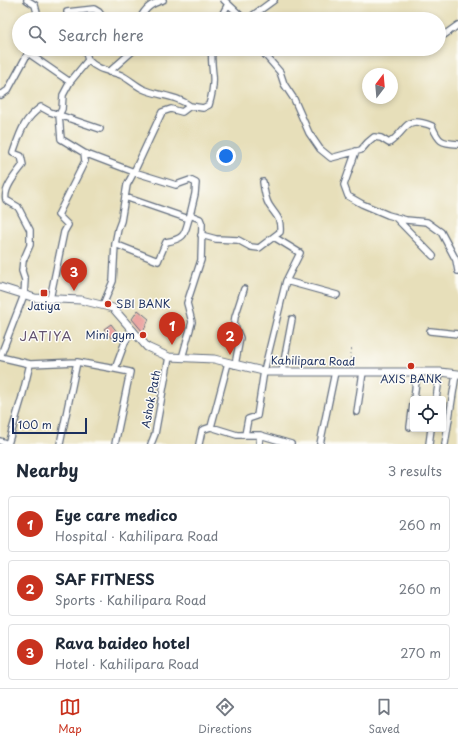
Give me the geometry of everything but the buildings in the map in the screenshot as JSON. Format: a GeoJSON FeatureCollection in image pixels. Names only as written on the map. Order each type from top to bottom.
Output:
{"type":"FeatureCollection","features":[{"type":"Feature","properties":{"kind":"main road","name":"Kahilipara Road"},"geometry":{"type":"LineString","coordinates":[[0,287],[35,298],[81,300],[113,308],[147,347],[169,356],[214,360],[264,371],[440,372],[457,374]]}},
{"type":"Feature","properties":{"kind":"street"},"geometry":{"type":"LineString","coordinates":[[27,0],[35,5],[37,12]]}},
{"type":"Feature","properties":{"kind":"street"},"geometry":{"type":"LineString","coordinates":[[143,12],[151,4],[163,0]]}},
{"type":"Feature","properties":{"kind":"street"},"geometry":{"type":"LineString","coordinates":[[258,12],[274,0]]}},
{"type":"Feature","properties":{"kind":"street"},"geometry":{"type":"LineString","coordinates":[[222,12],[226,2],[237,12]]}},
{"type":"Feature","properties":{"kind":"street"},"geometry":{"type":"LineString","coordinates":[[67,12],[94,9],[99,12]]}},
{"type":"Feature","properties":{"kind":"street"},"geometry":{"type":"LineString","coordinates":[[446,34],[458,25]]}},
{"type":"Feature","properties":{"kind":"street"},"geometry":{"type":"LineString","coordinates":[[0,94],[8,90],[26,56]]}},
{"type":"Feature","properties":{"kind":"street"},"geometry":{"type":"LineString","coordinates":[[36,56],[70,82]]}},
{"type":"Feature","properties":{"kind":"street"},"geometry":{"type":"LineString","coordinates":[[87,56],[88,60],[94,66],[121,75],[143,89],[172,97],[190,106],[203,108],[208,105],[213,88],[211,56]]}},
{"type":"Feature","properties":{"kind":"street"},"geometry":{"type":"LineString","coordinates":[[109,72],[127,56]]}},
{"type":"Feature","properties":{"kind":"street"},"geometry":{"type":"LineString","coordinates":[[266,56],[280,72],[284,84],[294,99],[309,133],[320,149],[331,158],[361,150],[374,137],[382,138],[389,143],[396,138],[411,122],[420,121],[432,126],[437,137],[445,144],[458,144]]}},
{"type":"Feature","properties":{"kind":"street"},"geometry":{"type":"LineString","coordinates":[[88,60],[70,82],[63,95],[62,109],[59,115],[61,138],[84,154],[134,172],[176,185],[190,180],[196,183],[195,194],[184,234],[178,240],[166,242],[158,261],[115,244]]}},
{"type":"Feature","properties":{"kind":"street"},"geometry":{"type":"LineString","coordinates":[[103,305],[113,281],[115,244],[121,221],[127,185],[162,112],[171,109],[182,112],[190,106]]}},
{"type":"Feature","properties":{"kind":"street"},"geometry":{"type":"LineString","coordinates":[[100,129],[50,112],[41,107],[21,129],[13,153],[21,156],[24,165],[14,176],[5,196],[6,200],[18,207],[30,230],[30,245],[23,261],[22,271],[24,280],[24,294],[0,357],[30,364],[77,362],[130,372],[115,444]]}},
{"type":"Feature","properties":{"kind":"street"},"geometry":{"type":"LineString","coordinates":[[356,151],[344,185],[348,196],[362,204],[394,217],[427,222],[441,232],[456,260],[458,271]]}},
{"type":"Feature","properties":{"kind":"street"},"geometry":{"type":"LineString","coordinates":[[50,299],[64,232],[68,225],[58,215],[85,160],[84,154]]}},
{"type":"Feature","properties":{"kind":"street"},"geometry":{"type":"LineString","coordinates":[[201,235],[216,239],[238,240],[251,247],[259,248],[280,232],[281,224],[278,217],[269,205],[263,182]]}},
{"type":"Feature","properties":{"kind":"street"},"geometry":{"type":"LineString","coordinates":[[125,197],[200,219],[202,224],[201,260],[187,303],[192,322],[182,358]]}},
{"type":"Feature","properties":{"kind":"street"},"geometry":{"type":"LineString","coordinates":[[394,217],[432,256]]}},
{"type":"Feature","properties":{"kind":"street"},"geometry":{"type":"LineString","coordinates":[[245,435],[248,419],[256,416],[264,371],[286,281],[300,253],[274,237]]}},
{"type":"Feature","properties":{"kind":"street"},"geometry":{"type":"LineString","coordinates":[[286,281],[337,295]]}},
{"type":"Feature","properties":{"kind":"street"},"geometry":{"type":"LineString","coordinates":[[211,427],[240,338],[234,324],[235,316],[244,289]]}},
{"type":"Feature","properties":{"kind":"street"},"geometry":{"type":"LineString","coordinates":[[282,372],[292,319]]}},
{"type":"Feature","properties":{"kind":"street"},"geometry":{"type":"LineString","coordinates":[[115,369],[125,342],[133,330]]}},
{"type":"Feature","properties":{"kind":"street"},"geometry":{"type":"LineString","coordinates":[[430,331],[458,334]]}},
{"type":"Feature","properties":{"kind":"street","name":"Ashok Path"},"geometry":{"type":"LineString","coordinates":[[151,444],[169,356]]}},
{"type":"Feature","properties":{"kind":"street"},"geometry":{"type":"LineString","coordinates":[[60,444],[77,362]]}},
{"type":"Feature","properties":{"kind":"street"},"geometry":{"type":"LineString","coordinates":[[0,441],[8,444],[30,364]]}},
{"type":"Feature","properties":{"kind":"street"},"geometry":{"type":"LineString","coordinates":[[320,444],[335,372]]}},
{"type":"Feature","properties":{"kind":"street"},"geometry":{"type":"LineString","coordinates":[[357,412],[363,372]]}},
{"type":"Feature","properties":{"kind":"street"},"geometry":{"type":"LineString","coordinates":[[414,396],[417,372]]}},
{"type":"Feature","properties":{"kind":"street"},"geometry":{"type":"LineString","coordinates":[[436,396],[440,372]]}},
{"type":"Feature","properties":{"kind":"street"},"geometry":{"type":"LineString","coordinates":[[445,444],[457,374]]}},
{"type":"Feature","properties":{"kind":"street"},"geometry":{"type":"LineString","coordinates":[[199,444],[202,430],[211,427],[236,435],[260,435],[273,441],[291,444]]}},
{"type":"Feature","properties":{"kind":"street"},"geometry":{"type":"LineString","coordinates":[[429,444],[431,432]]}},
{"type":"Feature","properties":{"kind":"street"},"geometry":{"type":"LineString","coordinates":[[259,444],[260,435]]}},
{"type":"Feature","properties":{"kind":"path"},"geometry":{"type":"LineString","coordinates":[[349,367],[352,347]]}},
{"type":"Feature","properties":{"kind":"place","name":"Rava baideo hotel"},"geometry":{"type":"Point","coordinates":[74,291]}},
{"type":"Feature","properties":{"kind":"place","name":"Jatiya"},"geometry":{"type":"Point","coordinates":[44,293]}},
{"type":"Feature","properties":{"kind":"place","name":"SBI BANK"},"geometry":{"type":"Point","coordinates":[108,304]}},
{"type":"Feature","properties":{"kind":"place","name":"Mini gym"},"geometry":{"type":"Point","coordinates":[143,335]}},
{"type":"Feature","properties":{"kind":"place","name":"Eye care medico"},"geometry":{"type":"Point","coordinates":[172,345]}},
{"type":"Feature","properties":{"kind":"place","name":"SAF FITNESS"},"geometry":{"type":"Point","coordinates":[230,355]}},
{"type":"Feature","properties":{"kind":"place","name":"AXIS BANK"},"geometry":{"type":"Point","coordinates":[411,366]}},
{"type":"Feature","properties":{"kind":"district","name":"JATIYA"},"geometry":{"type":"Point","coordinates":[46,336]}}]}
